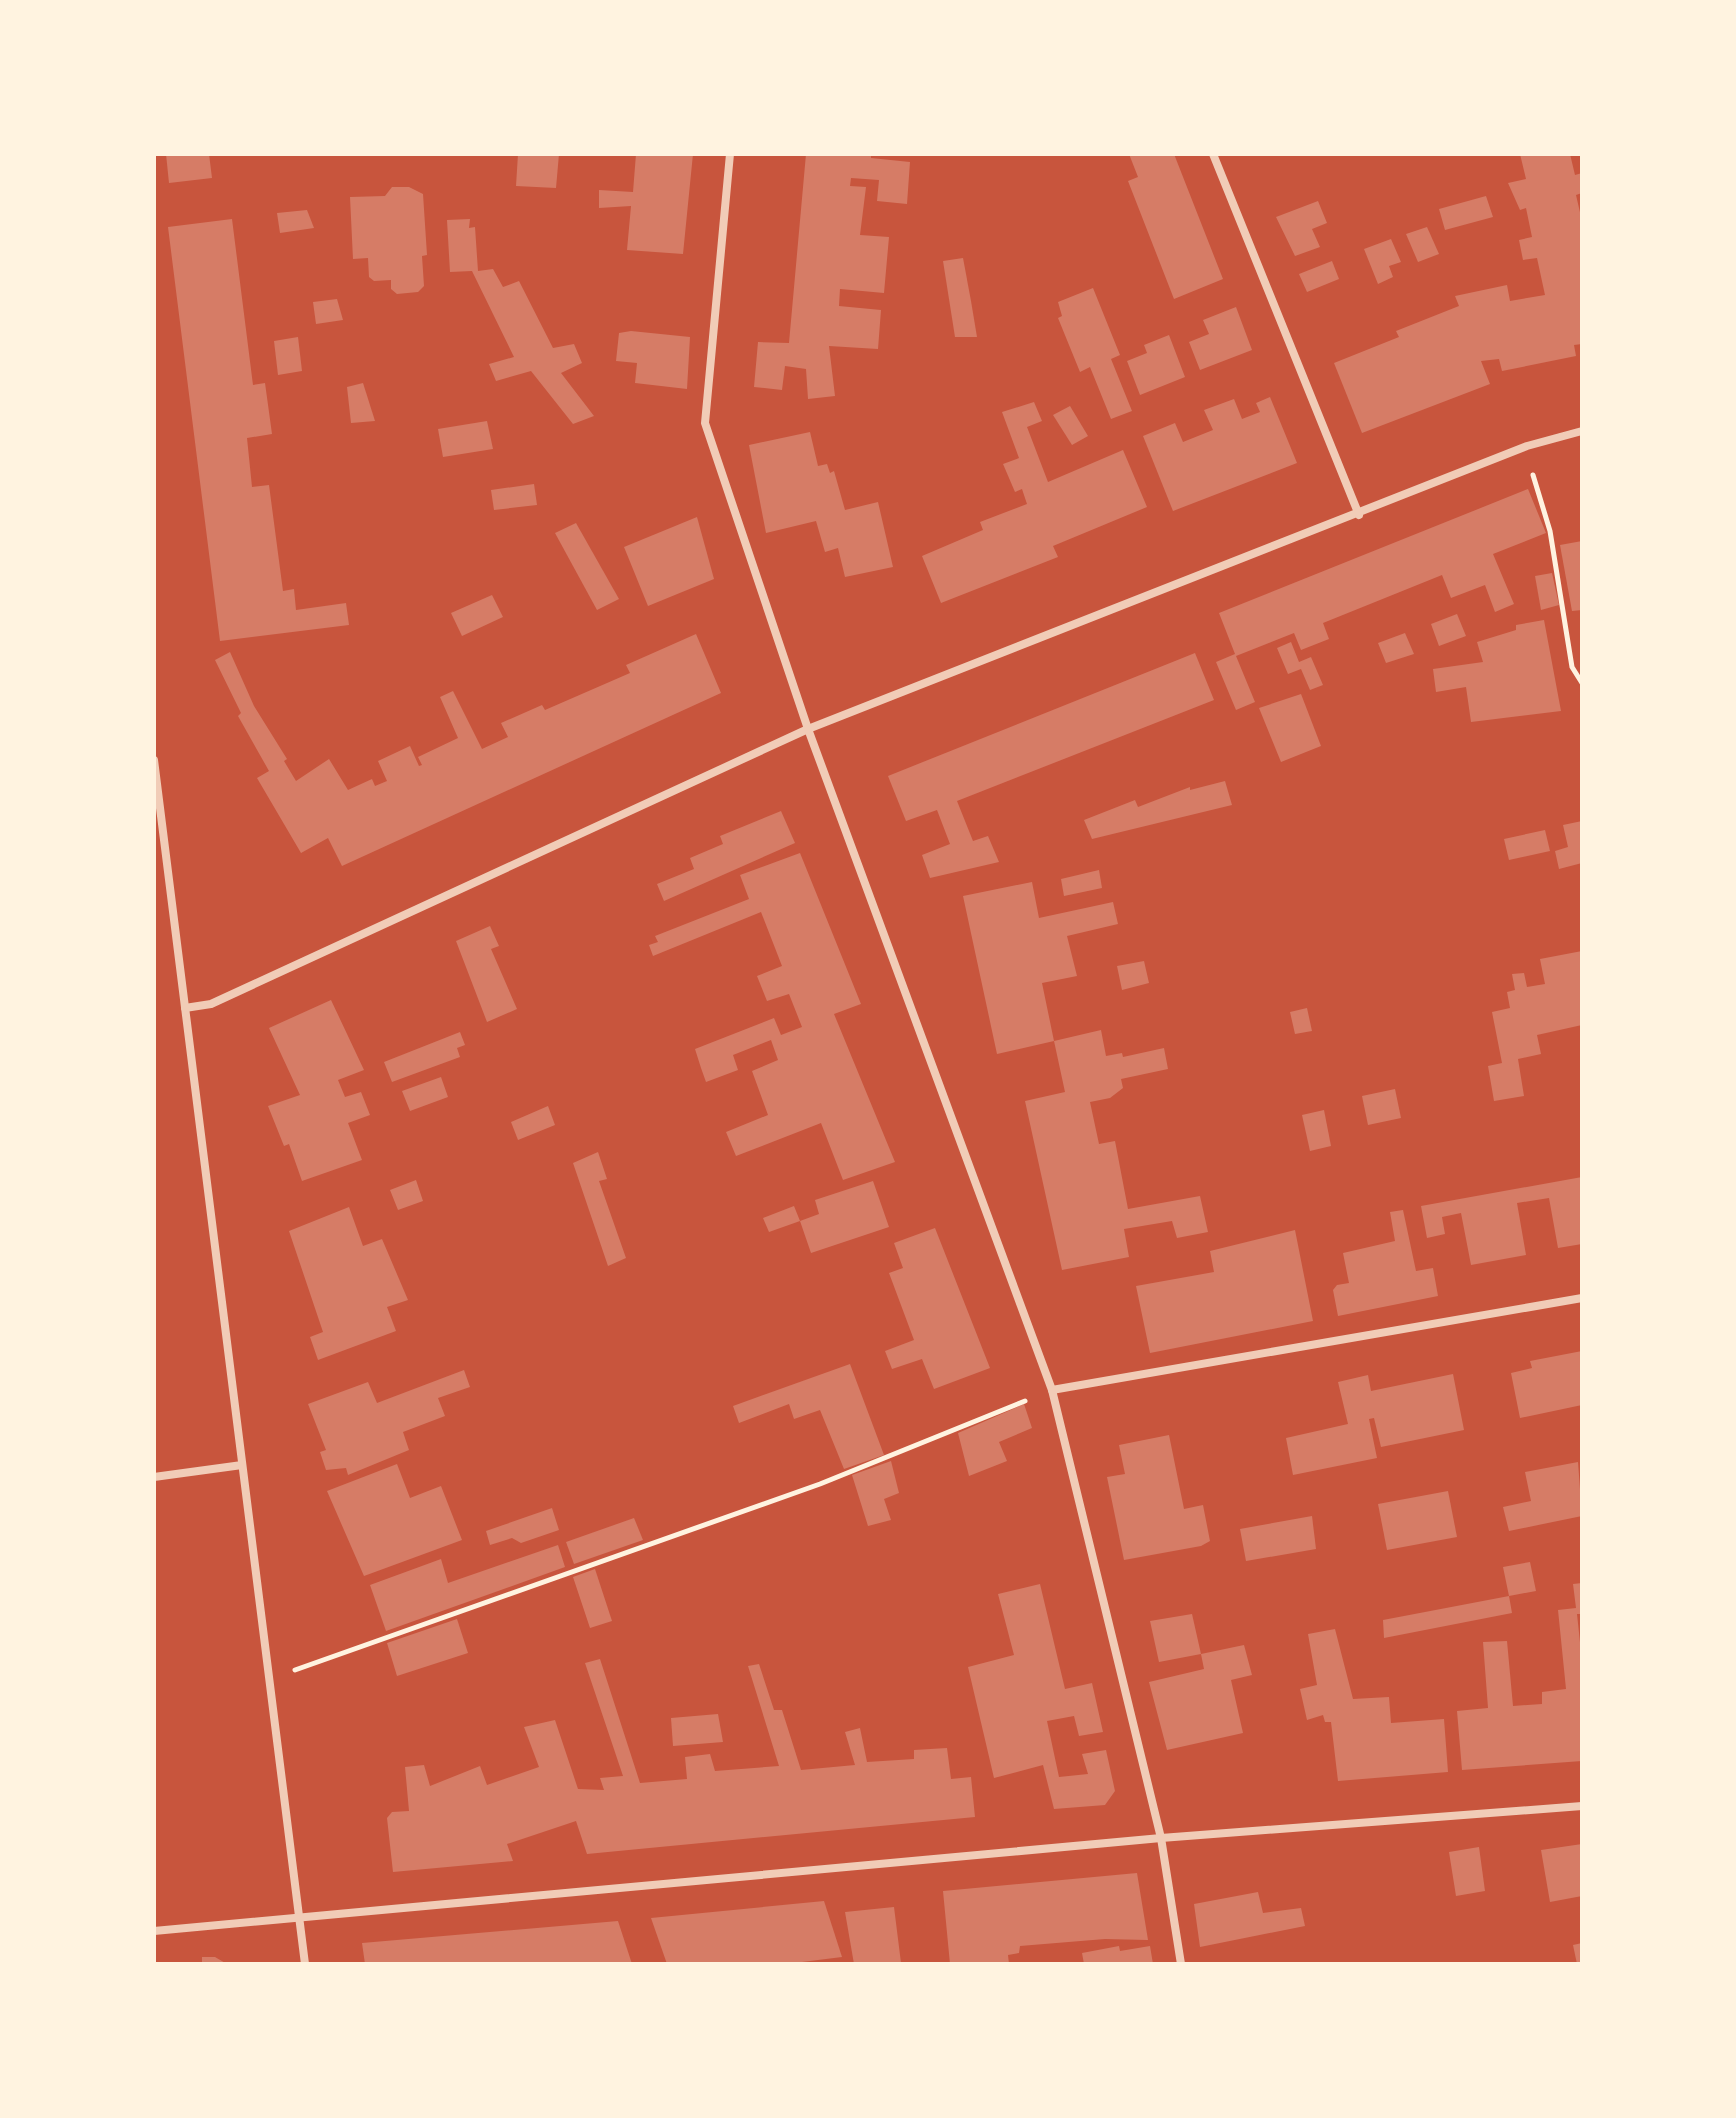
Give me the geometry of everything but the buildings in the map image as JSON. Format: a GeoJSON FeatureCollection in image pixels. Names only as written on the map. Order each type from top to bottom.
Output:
{"type":"FeatureCollection","features":[{"type":"Feature","properties":{"kind":"street"},"geometry":{"type":"LineString","coordinates":[[730,154],[705,423],[808,729],[1052,1390],[1161,1838],[1181,1964]]}},
{"type":"Feature","properties":{"kind":"street"},"geometry":{"type":"LineString","coordinates":[[1213,154],[1359,515]]}},
{"type":"Feature","properties":{"kind":"street"},"geometry":{"type":"LineString","coordinates":[[185,1008],[211,1004],[808,729],[1359,515],[1527,446],[1582,431]]}},
{"type":"Feature","properties":{"kind":"street"},"geometry":{"type":"LineString","coordinates":[[154,760],[296,1915],[305,1964]]}},
{"type":"Feature","properties":{"kind":"street"},"geometry":{"type":"LineString","coordinates":[[1052,1390],[1582,1298]]}},
{"type":"Feature","properties":{"kind":"street"},"geometry":{"type":"LineString","coordinates":[[154,1477],[242,1465]]}},
{"type":"Feature","properties":{"kind":"street"},"geometry":{"type":"LineString","coordinates":[[154,1931],[296,1915],[1161,1838],[1582,1806]]}},
{"type":"Feature","properties":{"kind":"path"},"geometry":{"type":"LineString","coordinates":[[1527,446],[1550,531],[1572,667],[1582,683]]}},
{"type":"Feature","properties":{"kind":"path"},"geometry":{"type":"LineString","coordinates":[[268,1680],[820,1484],[1052,1390]]}}]}
